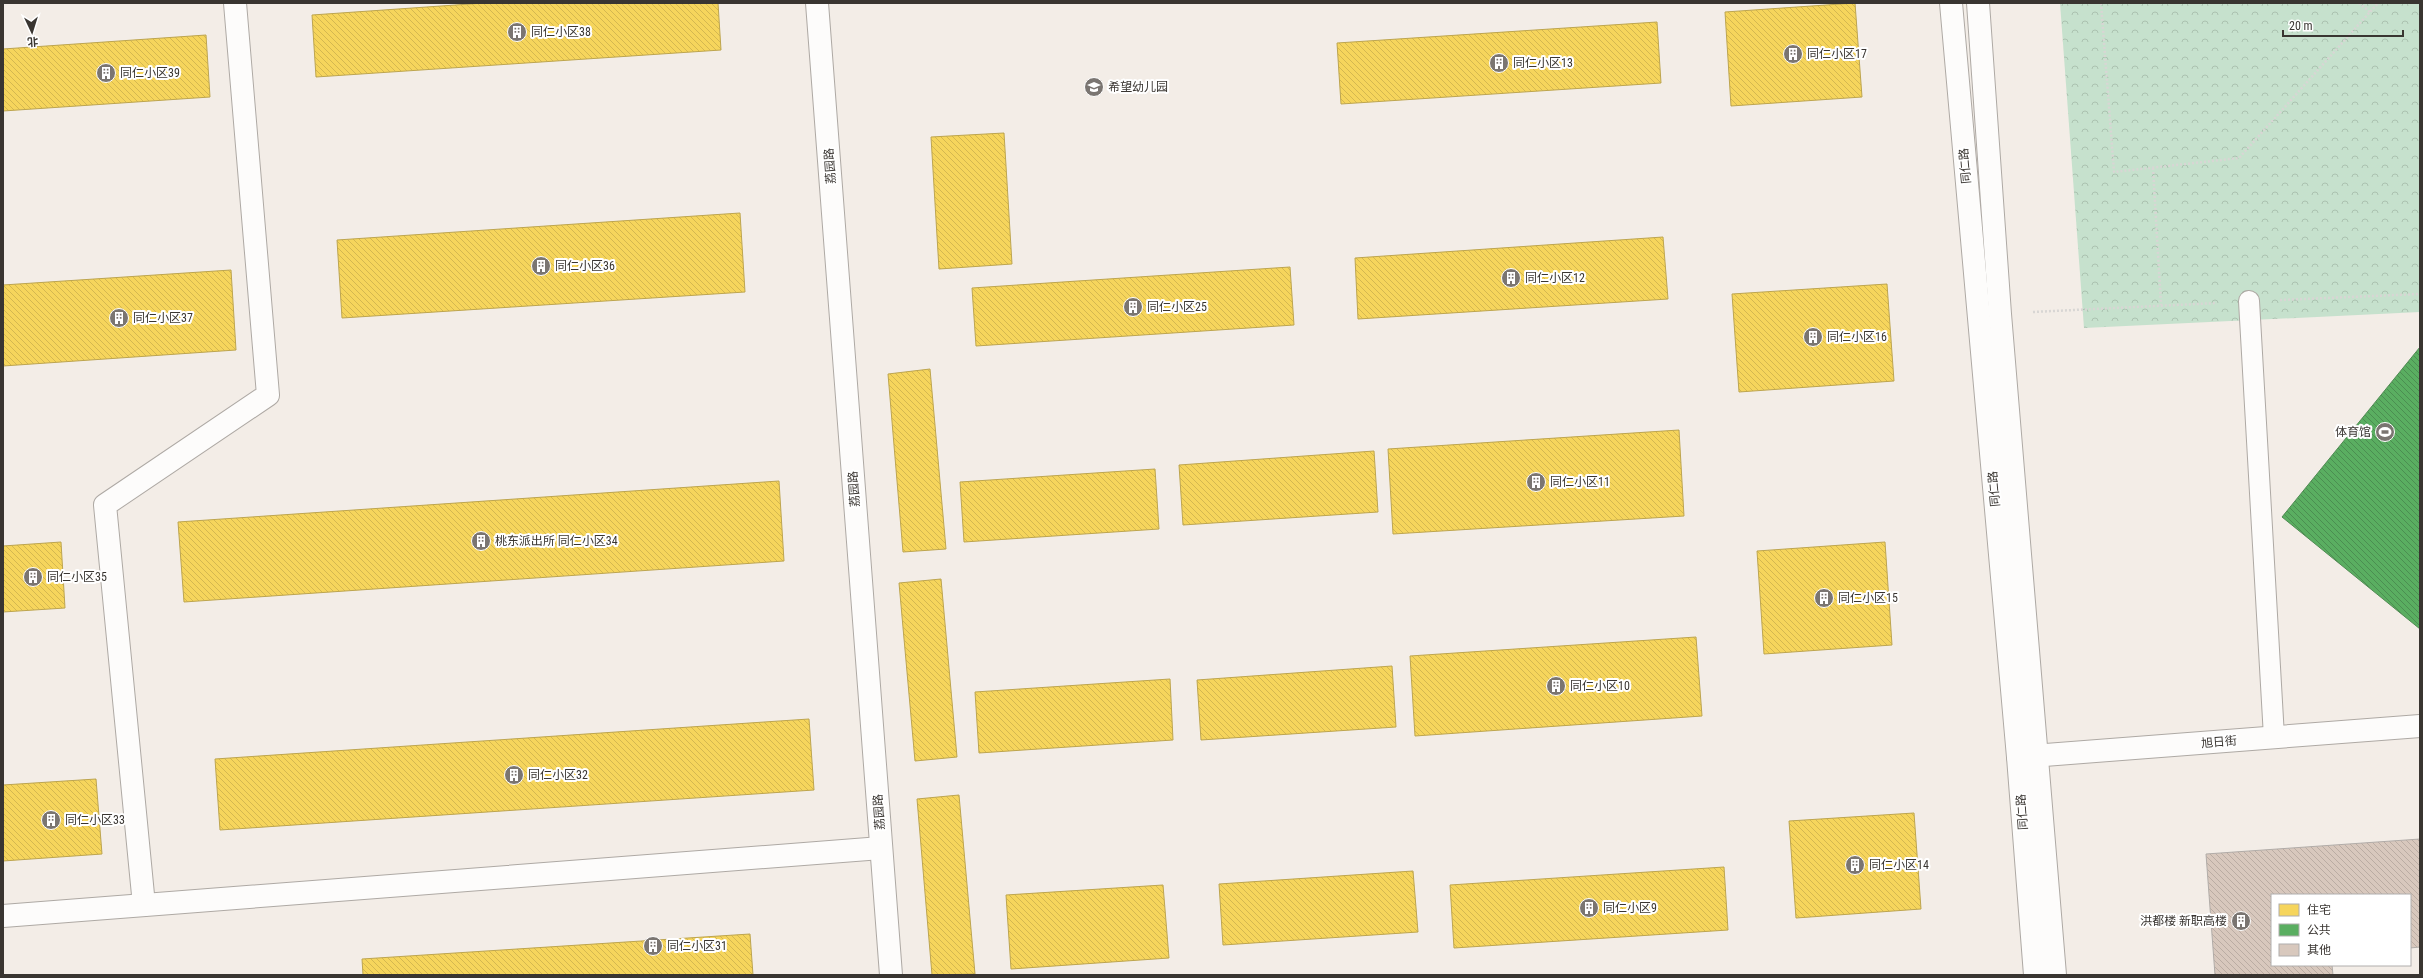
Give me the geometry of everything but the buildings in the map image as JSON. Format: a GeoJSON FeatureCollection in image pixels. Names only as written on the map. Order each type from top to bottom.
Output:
{"type":"FeatureCollection","features":[{"type":"Feature","properties":{"kind":"street"},"geometry":{"type":"LineString","coordinates":[[144,905],[105,505],[268,395],[235,3]]}},
{"type":"Feature","properties":{"kind":"street","name":"荔园路"},"geometry":{"type":"LineString","coordinates":[[817,3],[891,975]]}},
{"type":"Feature","properties":{"kind":"street","name":"同仁路"},"geometry":{"type":"LineString","coordinates":[[1951,3],[2028,756],[2055,975]]}},
{"type":"Feature","properties":{"kind":"street","name":"同仁路"},"geometry":{"type":"LineString","coordinates":[[1978,3],[2000,314],[2028,756],[2035,975]]}},
{"type":"Feature","properties":{"kind":"street","name":"旭日街"},"geometry":{"type":"LineString","coordinates":[[2028,756],[2420,726]]}},
{"type":"Feature","properties":{"kind":"street"},"geometry":{"type":"LineString","coordinates":[[3,916],[882,848]]}},
{"type":"Feature","properties":{"kind":"lane"},"geometry":{"type":"LineString","coordinates":[[2249,301],[2274,738]]}},
{"type":"Feature","properties":{"kind":"path"},"geometry":{"type":"LineString","coordinates":[[2101,3],[2114,172],[2239,158],[2378,3]]}},
{"type":"Feature","properties":{"kind":"path"},"geometry":{"type":"LineString","coordinates":[[2359,3],[2370,12]]}},
{"type":"Feature","properties":{"kind":"path"},"geometry":{"type":"LineString","coordinates":[[2153,168],[2161,305]]}},
{"type":"Feature","properties":{"kind":"path"},"geometry":{"type":"LineString","coordinates":[[2000,314],[2161,305],[2420,294]]}},
{"type":"Feature","properties":{"kind":"green space"},"geometry":{"type":"Polygon","coordinates":[[[2060,3],[2420,3],[2420,312],[2084,328],[2060,3]]]}},
{"type":"Feature","properties":{"kind":"place","name":"同仁小区38"},"geometry":{"type":"Point","coordinates":[517,32]}},
{"type":"Feature","properties":{"kind":"place","name":"同仁小区17"},"geometry":{"type":"Point","coordinates":[1793,54]}},
{"type":"Feature","properties":{"kind":"place","name":"同仁小区13"},"geometry":{"type":"Point","coordinates":[1499,63]}},
{"type":"Feature","properties":{"kind":"place","name":"同仁小区39"},"geometry":{"type":"Point","coordinates":[106,73]}},
{"type":"Feature","properties":{"kind":"place","name":"希望幼儿园"},"geometry":{"type":"Point","coordinates":[1094,87]}},
{"type":"Feature","properties":{"kind":"place","name":"同仁小区36"},"geometry":{"type":"Point","coordinates":[541,266]}},
{"type":"Feature","properties":{"kind":"place","name":"同仁小区12"},"geometry":{"type":"Point","coordinates":[1511,278]}},
{"type":"Feature","properties":{"kind":"place","name":"同仁小区25"},"geometry":{"type":"Point","coordinates":[1133,307]}},
{"type":"Feature","properties":{"kind":"place","name":"同仁小区37"},"geometry":{"type":"Point","coordinates":[119,318]}},
{"type":"Feature","properties":{"kind":"place","name":"同仁小区16"},"geometry":{"type":"Point","coordinates":[1813,337]}},
{"type":"Feature","properties":{"kind":"place","name":"体育馆"},"geometry":{"type":"Point","coordinates":[2385,432]}},
{"type":"Feature","properties":{"kind":"place","name":"同仁小区11"},"geometry":{"type":"Point","coordinates":[1536,482]}},
{"type":"Feature","properties":{"kind":"place","name":"桃东派出所 同仁小区34"},"geometry":{"type":"Point","coordinates":[481,541]}},
{"type":"Feature","properties":{"kind":"place","name":"同仁小区35"},"geometry":{"type":"Point","coordinates":[33,577]}},
{"type":"Feature","properties":{"kind":"place","name":"同仁小区15"},"geometry":{"type":"Point","coordinates":[1824,598]}},
{"type":"Feature","properties":{"kind":"place","name":"同仁小区10"},"geometry":{"type":"Point","coordinates":[1556,686]}},
{"type":"Feature","properties":{"kind":"place","name":"同仁小区32"},"geometry":{"type":"Point","coordinates":[514,775]}},
{"type":"Feature","properties":{"kind":"place","name":"同仁小区33"},"geometry":{"type":"Point","coordinates":[51,820]}},
{"type":"Feature","properties":{"kind":"place","name":"同仁小区14"},"geometry":{"type":"Point","coordinates":[1855,865]}},
{"type":"Feature","properties":{"kind":"place","name":"同仁小区9"},"geometry":{"type":"Point","coordinates":[1589,908]}},
{"type":"Feature","properties":{"kind":"place","name":"洪都楼 新职高楼"},"geometry":{"type":"Point","coordinates":[2241,921]}},
{"type":"Feature","properties":{"kind":"place","name":"同仁小区31"},"geometry":{"type":"Point","coordinates":[653,946]}}]}
